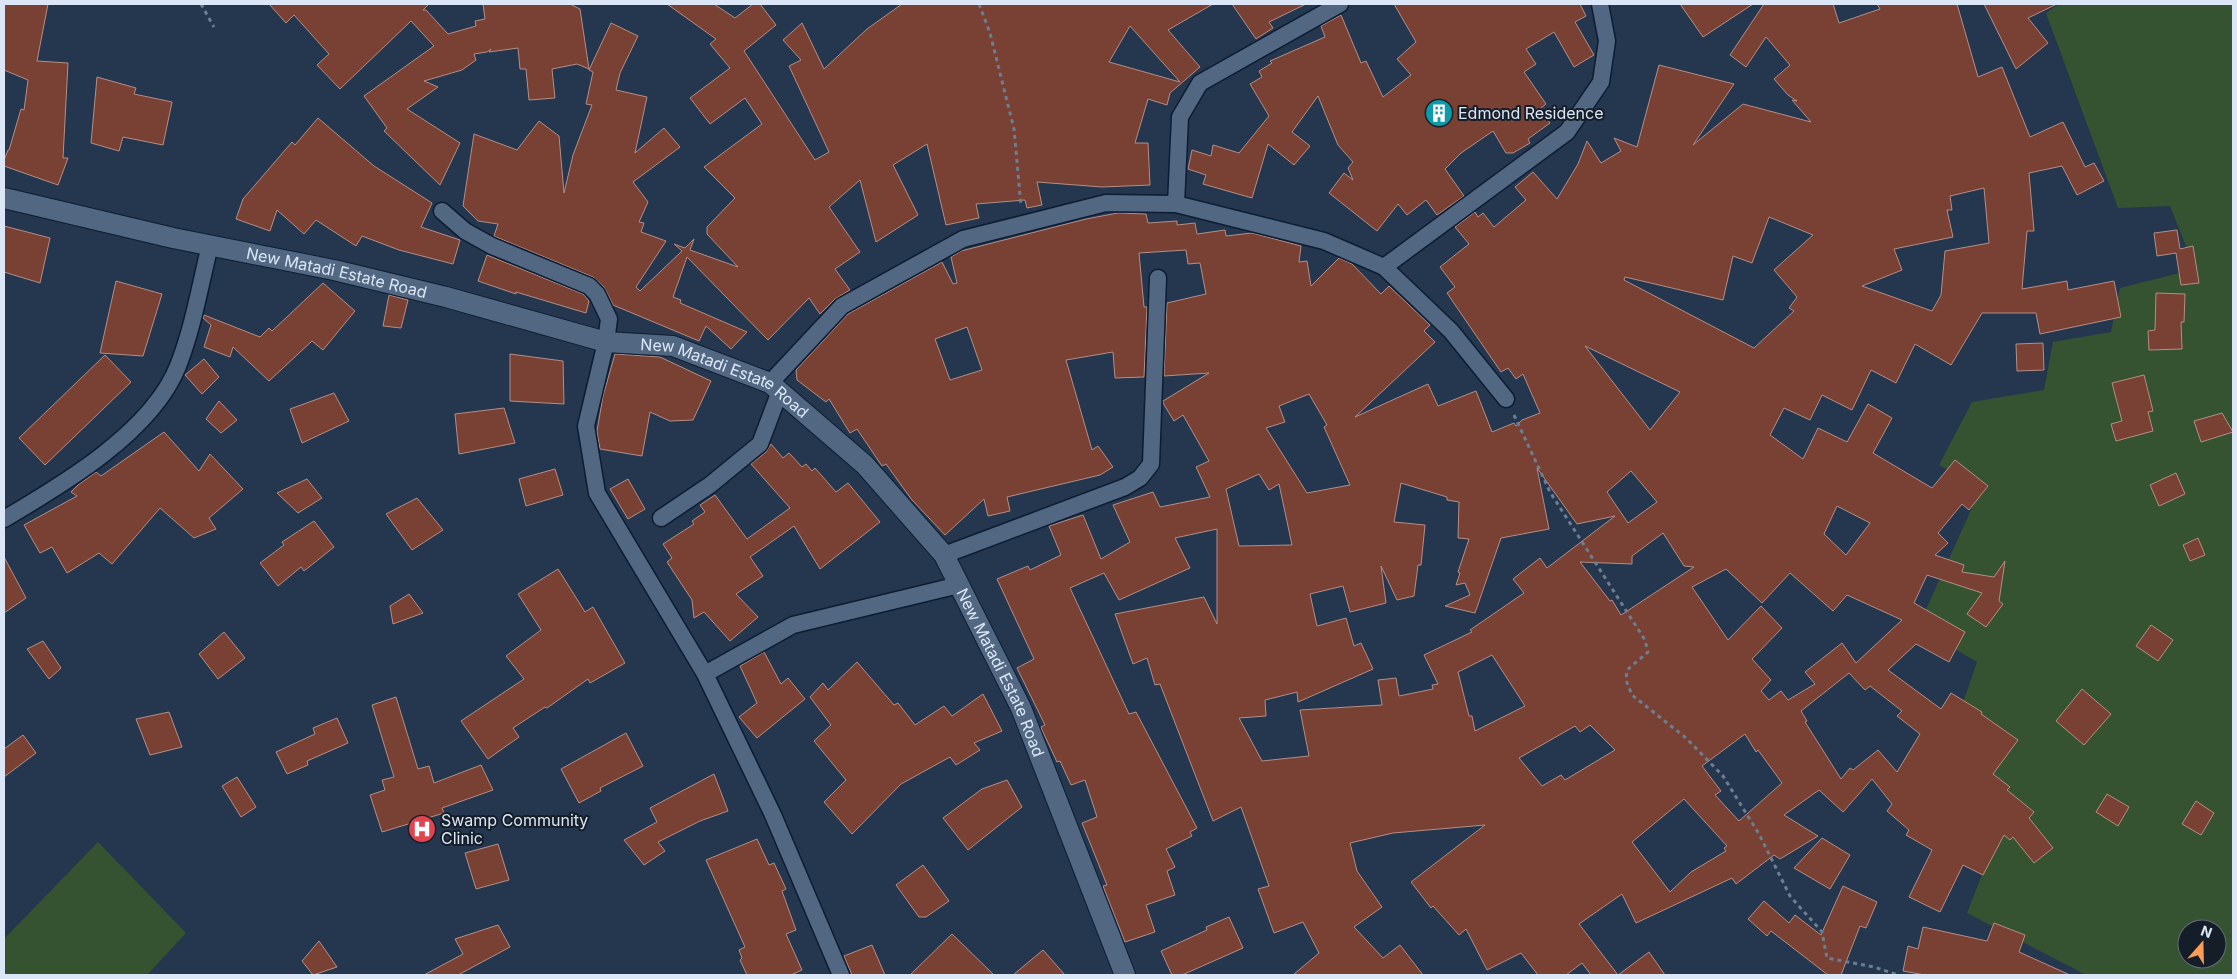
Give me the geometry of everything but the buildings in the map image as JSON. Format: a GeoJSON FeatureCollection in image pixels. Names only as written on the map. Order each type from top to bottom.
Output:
{"type":"FeatureCollection","features":[{"type":"Feature","properties":{"kind":"street"},"geometry":{"type":"LineString","coordinates":[[1176,204],[1180,117],[1200,83],[1340,4]]}},
{"type":"Feature","properties":{"kind":"street"},"geometry":{"type":"LineString","coordinates":[[1384,267],[1567,132],[1601,82],[1607,41],[1600,4]]}},
{"type":"Feature","properties":{"kind":"street","name":"New Matadi Estate Road"},"geometry":{"type":"LineString","coordinates":[[4,198],[210,246],[334,270],[446,297],[606,342],[673,346],[775,387],[865,464],[944,555],[1020,708],[1125,975]]}},
{"type":"Feature","properties":{"kind":"street"},"geometry":{"type":"LineString","coordinates":[[661,518],[710,485],[760,444],[775,387],[842,306],[963,239],[1106,203],[1176,204],[1324,242],[1384,267],[1451,331],[1506,399]]}},
{"type":"Feature","properties":{"kind":"street"},"geometry":{"type":"LineString","coordinates":[[442,211],[465,231],[492,246],[589,286],[597,294],[607,313],[609,319],[606,342],[586,426],[597,493],[705,674],[773,815],[841,975]]}},
{"type":"Feature","properties":{"kind":"street"},"geometry":{"type":"LineString","coordinates":[[4,519],[105,454],[153,408],[177,368],[191,323],[210,246]]}},
{"type":"Feature","properties":{"kind":"street"},"geometry":{"type":"LineString","coordinates":[[944,555],[1125,487],[1140,478],[1151,464],[1158,278]]}},
{"type":"Feature","properties":{"kind":"street"},"geometry":{"type":"LineString","coordinates":[[705,674],[794,625],[960,585]]}},
{"type":"Feature","properties":{"kind":"path"},"geometry":{"type":"LineString","coordinates":[[201,4],[214,27]]}},
{"type":"Feature","properties":{"kind":"path"},"geometry":{"type":"LineString","coordinates":[[980,4],[990,33],[1014,129],[1022,224]]}},
{"type":"Feature","properties":{"kind":"path"},"geometry":{"type":"LineString","coordinates":[[1506,399],[1550,492],[1645,640],[1648,652],[1627,670],[1626,680],[1632,695],[1686,738],[1723,776],[1759,834],[1790,896],[1822,932],[1827,958],[1874,967],[1898,975]]}},
{"type":"Feature","properties":{"kind":"green space"},"geometry":{"type":"Polygon","coordinates":[[[2059,4],[2233,4],[2233,975],[2086,975],[1967,913],[2005,816],[1948,746],[1977,662],[1918,627],[1981,488],[1939,465],[1972,402],[2044,390],[2053,342],[2111,332],[2120,288],[2195,269],[2170,206],[2118,208],[2046,13],[2059,4]]]}},
{"type":"Feature","properties":{"kind":"green space"},"geometry":{"type":"Polygon","coordinates":[[[98,842],[186,933],[147,975],[4,975],[4,939],[98,842]]]}},
{"type":"Feature","properties":{"kind":"place","name":"Edmond Residence"},"geometry":{"type":"Point","coordinates":[1439,113]}},
{"type":"Feature","properties":{"kind":"place","name":"Swamp Community Clinic"},"geometry":{"type":"Point","coordinates":[422,829]}}]}
